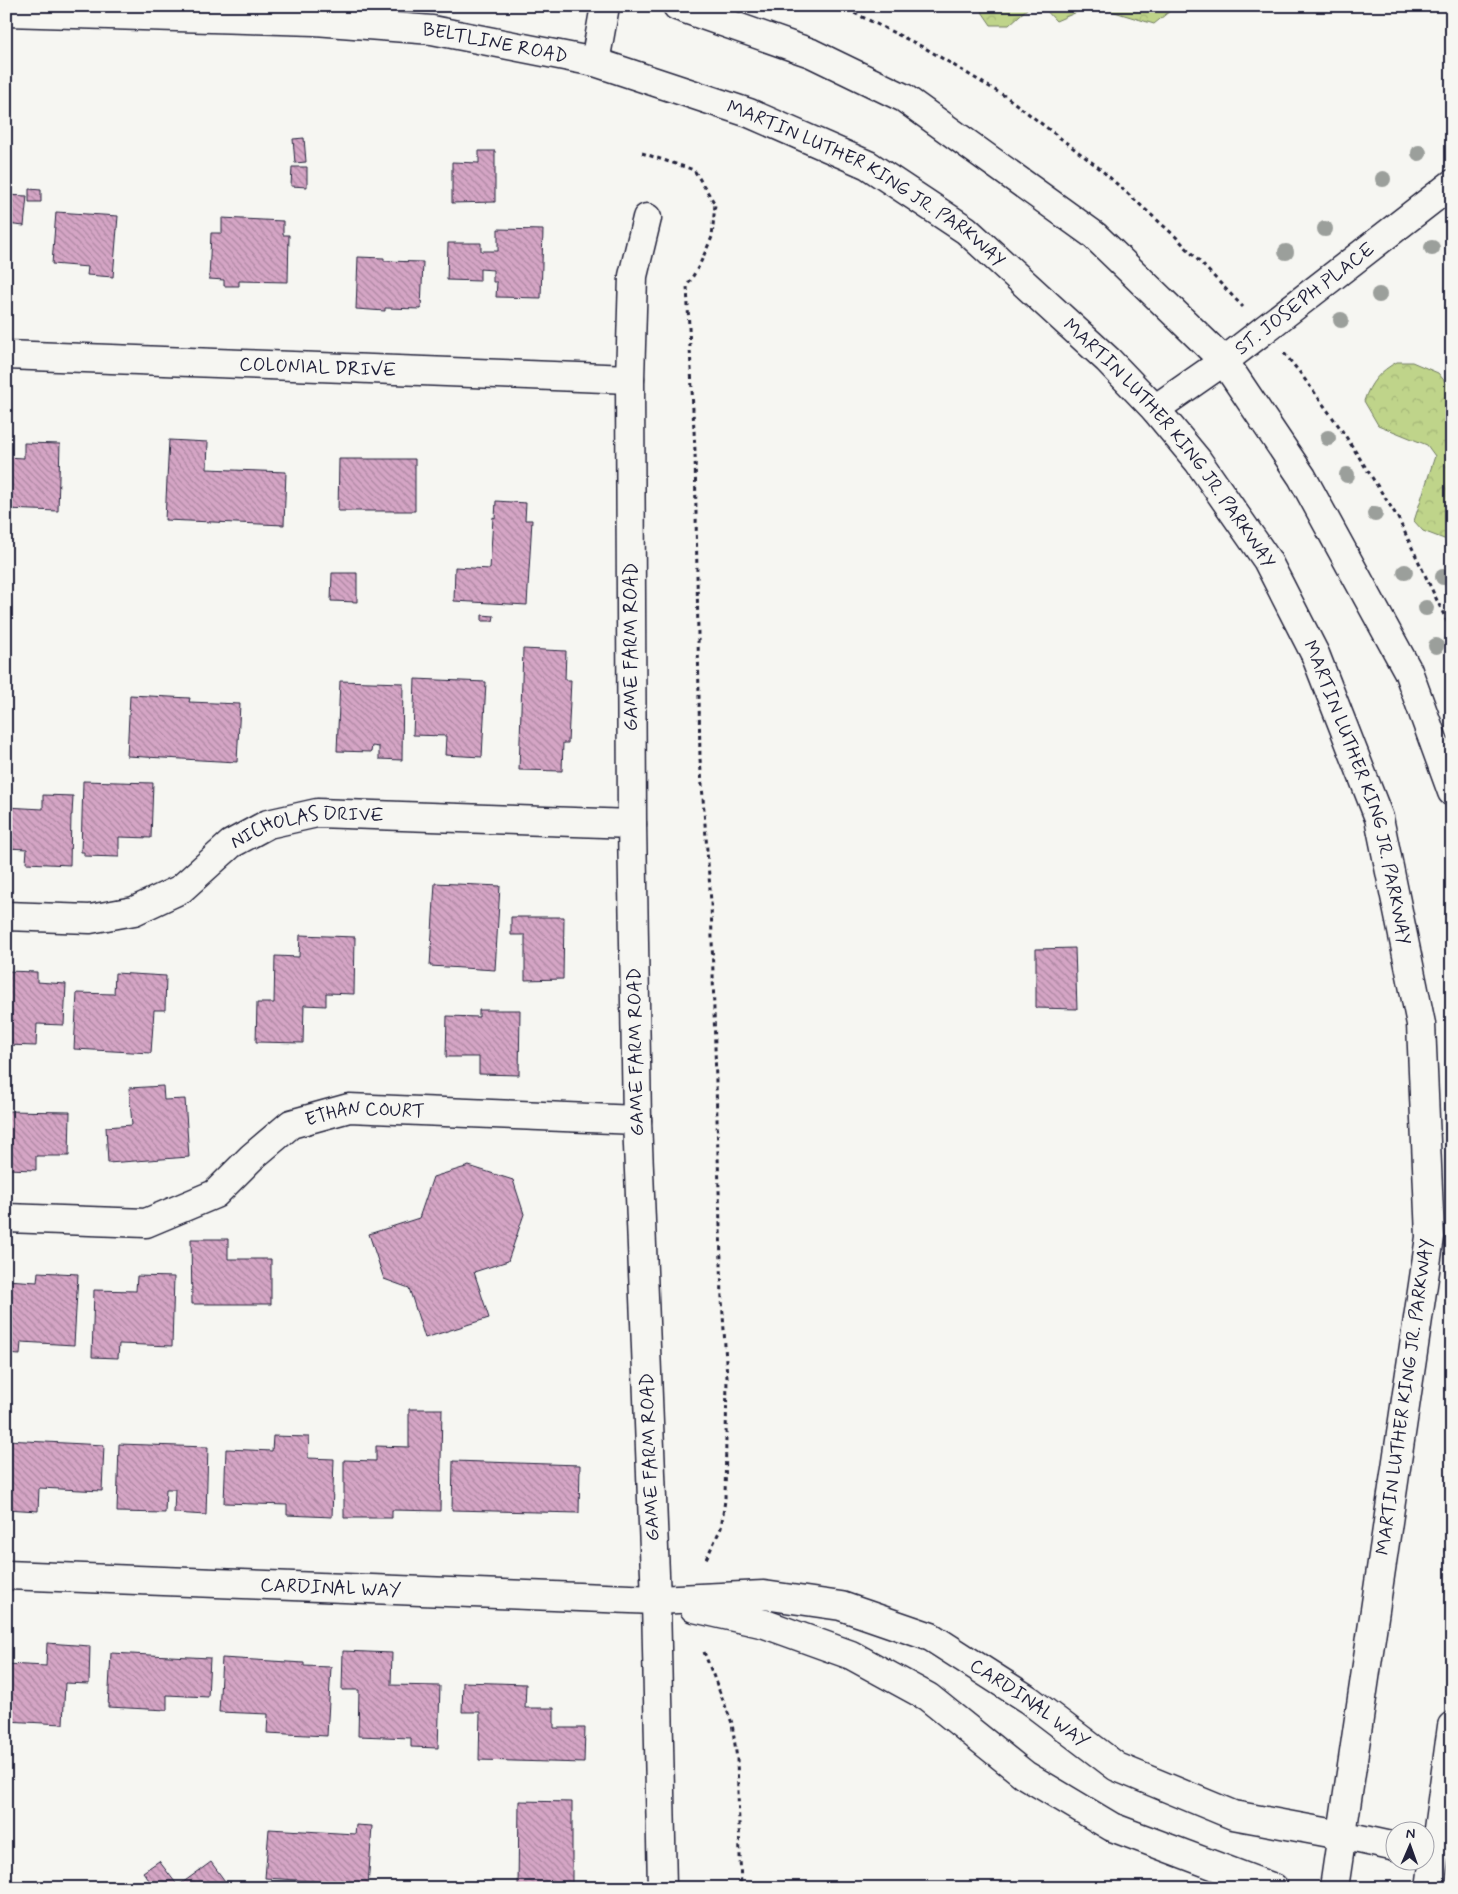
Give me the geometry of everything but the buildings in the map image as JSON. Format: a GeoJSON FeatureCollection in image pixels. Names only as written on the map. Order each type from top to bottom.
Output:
{"type":"FeatureCollection","features":[{"type":"Feature","properties":{"kind":"street"},"geometry":{"type":"LineString","coordinates":[[595,62],[605,6]]}},
{"type":"Feature","properties":{"kind":"street"},"geometry":{"type":"LineString","coordinates":[[677,6],[811,53],[904,98],[1094,235],[1224,361],[1302,477],[1408,671],[1452,792]]}},
{"type":"Feature","properties":{"kind":"street","name":"BELTLINE ROAD"},"geometry":{"type":"LineString","coordinates":[[6,12],[315,21],[432,30],[595,62]]}},
{"type":"Feature","properties":{"kind":"street","name":"MARTIN LUTHER KING JR. PARKWAY"},"geometry":{"type":"LineString","coordinates":[[595,62],[749,113],[868,165],[966,230],[1108,360],[1155,409],[1198,461],[1267,560],[1316,654],[1379,818],[1421,1024],[1430,1237],[1334,1888]]}},
{"type":"Feature","properties":{"kind":"street","name":"ST. JOSEPH PLACE"},"geometry":{"type":"LineString","coordinates":[[1155,409],[1224,361],[1452,184]]}},
{"type":"Feature","properties":{"kind":"street","name":"GAME FARM ROAD"},"geometry":{"type":"LineString","coordinates":[[647,218],[633,276],[630,379],[632,824],[637,1120],[656,1600],[662,1888]]}},
{"type":"Feature","properties":{"kind":"street","name":"COLONIAL DRIVE"},"geometry":{"type":"LineString","coordinates":[[6,355],[630,379]]}},
{"type":"Feature","properties":{"kind":"street","name":"NICHOLAS DRIVE"},"geometry":{"type":"LineString","coordinates":[[6,916],[90,919],[134,911],[181,889],[231,844],[268,824],[317,813],[632,824]]}},
{"type":"Feature","properties":{"kind":"street","name":"ETHAN COURT"},"geometry":{"type":"LineString","coordinates":[[6,1218],[146,1223],[215,1194],[252,1157],[291,1124],[349,1108],[637,1120]]}},
{"type":"Feature","properties":{"kind":"street","name":"CARDINAL WAY"},"geometry":{"type":"LineString","coordinates":[[6,1575],[656,1600],[764,1595],[841,1606],[931,1637],[1029,1700],[1117,1766],[1233,1815],[1386,1844]]}},
{"type":"Feature","properties":{"kind":"street","name":"CARDINAL WAY"},"geometry":{"type":"LineString","coordinates":[[656,1600],[765,1624],[851,1655],[928,1697],[1024,1775],[1112,1826],[1274,1888]]}},
{"type":"Feature","properties":{"kind":"street"},"geometry":{"type":"LineString","coordinates":[[1430,1888],[1437,1856],[1452,1726]]}},
{"type":"Feature","properties":{"kind":"path"},"geometry":{"type":"LineString","coordinates":[[840,6],[925,48],[1008,98],[1098,167],[1162,224],[1243,308]]}},
{"type":"Feature","properties":{"kind":"path"},"geometry":{"type":"LineString","coordinates":[[642,153],[694,170],[715,204],[712,237],[699,266],[687,286],[695,451],[700,760],[711,902],[722,1299],[726,1376],[725,1500],[721,1528],[705,1561]]}},
{"type":"Feature","properties":{"kind":"path"},"geometry":{"type":"LineString","coordinates":[[1289,358],[1341,429],[1398,518],[1452,632]]}},
{"type":"Feature","properties":{"kind":"path"},"geometry":{"type":"LineString","coordinates":[[704,1652],[732,1723],[737,1759],[741,1888]]}},
{"type":"Feature","properties":{"kind":"green space"},"geometry":{"type":"Polygon","coordinates":[[[978,6],[1030,6],[1009,25],[991,25],[978,6]]]}},
{"type":"Feature","properties":{"kind":"green space"},"geometry":{"type":"Polygon","coordinates":[[[1042,6],[1176,6],[1154,24],[1098,7],[1089,7],[1056,21],[1042,6]]]}},
{"type":"Feature","properties":{"kind":"green space"},"geometry":{"type":"Polygon","coordinates":[[[1397,362],[1412,362],[1438,373],[1452,390],[1452,542],[1423,531],[1414,521],[1435,456],[1427,445],[1378,425],[1364,401],[1376,378],[1397,362]]]}}]}
